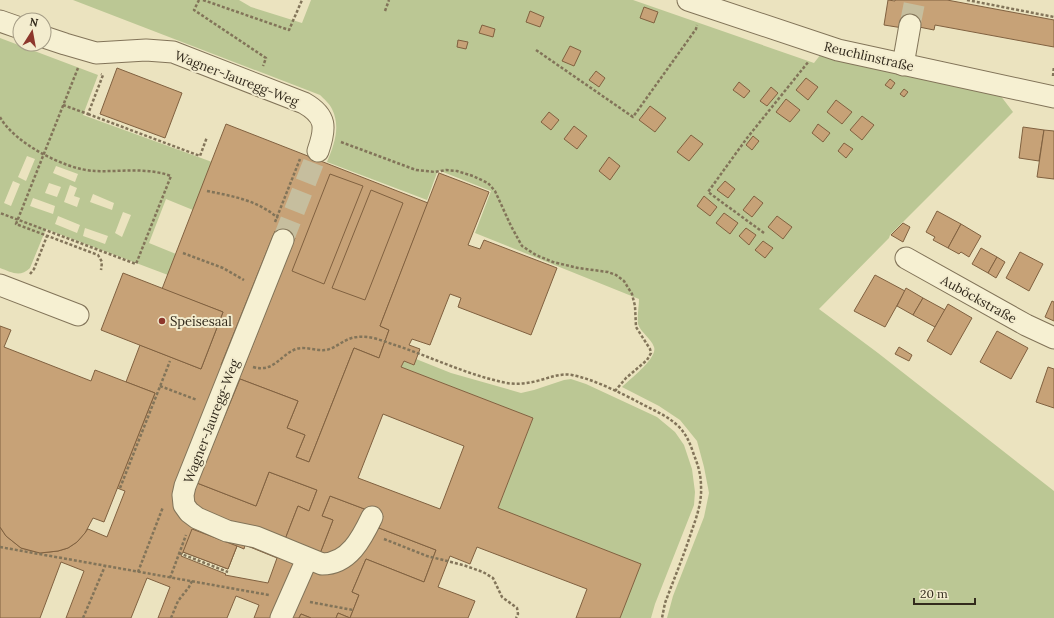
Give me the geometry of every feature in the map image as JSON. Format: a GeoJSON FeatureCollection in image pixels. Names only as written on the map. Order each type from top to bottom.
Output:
{"type":"FeatureCollection","features":[{"type":"Feature","properties":{"kind":"street","name":"Reuchlinstraße"},"geometry":{"type":"LineString","coordinates":[[696,3],[818,44],[859,55],[1054,97]]}},
{"type":"Feature","properties":{"kind":"street"},"geometry":{"type":"LineString","coordinates":[[0,21],[12,25]]}},
{"type":"Feature","properties":{"kind":"street"},"geometry":{"type":"LineString","coordinates":[[903,65],[910,25]]}},
{"type":"Feature","properties":{"kind":"street","name":"Wagner-Jauregg-Weg"},"geometry":{"type":"LineString","coordinates":[[52,40],[96,53],[146,50],[173,52],[304,104],[318,114],[322,120],[314,149]]}},
{"type":"Feature","properties":{"kind":"street","name":"Wagner-Jauregg-Weg"},"geometry":{"type":"LineString","coordinates":[[193,516],[184,505],[183,496],[185,486],[234,361],[282,231]]}},
{"type":"Feature","properties":{"kind":"street","name":"Auböckstraße"},"geometry":{"type":"LineString","coordinates":[[906,258],[1026,325],[1054,338]]}},
{"type":"Feature","properties":{"kind":"street"},"geometry":{"type":"LineString","coordinates":[[0,285],[78,315]]}},
{"type":"Feature","properties":{"kind":"street"},"geometry":{"type":"LineString","coordinates":[[193,516],[227,530],[256,537],[322,564],[330,564],[337,561],[356,546],[368,524]]}},
{"type":"Feature","properties":{"kind":"street"},"geometry":{"type":"LineString","coordinates":[[281,618],[307,559]]}},
{"type":"Feature","properties":{"kind":"path"},"geometry":{"type":"LineString","coordinates":[[199,0],[194,10],[266,58]]}},
{"type":"Feature","properties":{"kind":"path"},"geometry":{"type":"LineString","coordinates":[[203,0],[289,30],[302,0]]}},
{"type":"Feature","properties":{"kind":"path"},"geometry":{"type":"LineString","coordinates":[[385,11],[389,0]]}},
{"type":"Feature","properties":{"kind":"path"},"geometry":{"type":"LineString","coordinates":[[967,0],[1054,17]]}},
{"type":"Feature","properties":{"kind":"path"},"geometry":{"type":"LineString","coordinates":[[536,50],[633,117],[696,29],[696,3]]}},
{"type":"Feature","properties":{"kind":"path"},"geometry":{"type":"LineString","coordinates":[[764,233],[708,192],[747,138],[815,54],[818,44]]}},
{"type":"Feature","properties":{"kind":"path"},"geometry":{"type":"LineString","coordinates":[[85,68],[79,66],[16,224],[98,255],[102,262],[101,270]]}},
{"type":"Feature","properties":{"kind":"path"},"geometry":{"type":"LineString","coordinates":[[88,114],[103,75],[97,73]]}},
{"type":"Feature","properties":{"kind":"path"},"geometry":{"type":"LineString","coordinates":[[63,104],[200,156],[207,137]]}},
{"type":"Feature","properties":{"kind":"path"},"geometry":{"type":"LineString","coordinates":[[0,117],[7,128],[28,145],[44,154],[72,166],[94,171],[146,170],[171,176],[136,264],[0,213]]}},
{"type":"Feature","properties":{"kind":"path"},"geometry":{"type":"LineString","coordinates":[[277,217],[314,149],[416,170],[435,172],[446,170],[457,172],[488,183],[495,190],[511,226],[522,246],[553,262],[578,268],[608,272],[616,275],[624,281],[632,294],[635,306],[636,327],[651,353],[647,360],[626,378],[615,392]]}},
{"type":"Feature","properties":{"kind":"path"},"geometry":{"type":"LineString","coordinates":[[207,191],[253,202],[277,217],[282,231]]}},
{"type":"Feature","properties":{"kind":"path"},"geometry":{"type":"LineString","coordinates":[[29,276],[34,269],[47,236]]}},
{"type":"Feature","properties":{"kind":"path"},"geometry":{"type":"LineString","coordinates":[[183,253],[223,268],[244,280]]}},
{"type":"Feature","properties":{"kind":"path"},"geometry":{"type":"LineString","coordinates":[[234,361],[259,369],[267,368],[297,349],[331,349],[344,340],[359,336],[374,338],[462,370],[513,384],[526,383],[556,375],[568,374],[615,392],[663,415],[676,424],[690,442],[700,471],[701,487],[697,516],[665,603],[662,618]]}},
{"type":"Feature","properties":{"kind":"path"},"geometry":{"type":"LineString","coordinates":[[120,488],[170,361]]}},
{"type":"Feature","properties":{"kind":"path"},"geometry":{"type":"LineString","coordinates":[[160,386],[204,403]]}},
{"type":"Feature","properties":{"kind":"path"},"geometry":{"type":"LineString","coordinates":[[170,578],[193,516]]}},
{"type":"Feature","properties":{"kind":"path"},"geometry":{"type":"LineString","coordinates":[[368,524],[427,556],[463,565],[483,572],[493,578],[502,597],[517,608],[518,614],[516,618]]}},
{"type":"Feature","properties":{"kind":"path"},"geometry":{"type":"LineString","coordinates":[[0,547],[353,610]]}},
{"type":"Feature","properties":{"kind":"path"},"geometry":{"type":"LineString","coordinates":[[179,553],[228,572]]}},
{"type":"Feature","properties":{"kind":"path"},"geometry":{"type":"LineString","coordinates":[[83,618],[105,566]]}},
{"type":"Feature","properties":{"kind":"path"},"geometry":{"type":"LineString","coordinates":[[171,618],[178,601],[192,582]]}},
{"type":"Feature","properties":{"kind":"green space"},"geometry":{"type":"Polygon","coordinates":[[[73,0],[239,0],[251,7],[302,23],[311,0],[633,0],[814,63],[821,54],[1000,95],[1013,112],[890,235],[889,238],[819,309],[878,353],[1054,491],[1054,618],[667,618],[673,596],[704,517],[709,493],[697,441],[680,420],[659,406],[622,387],[648,362],[654,352],[653,344],[638,324],[639,299],[475,233],[491,191],[438,170],[427,200],[327,162],[336,136],[336,122],[331,107],[320,95],[73,0]]]}},
{"type":"Feature","properties":{"kind":"green space"},"geometry":{"type":"Polygon","coordinates":[[[0,38],[12,43],[12,52],[37,52],[98,75],[83,115],[212,162],[193,210],[166,199],[149,243],[176,254],[168,275],[46,229],[30,268],[23,273],[12,272],[0,268],[0,38]],[[27,156],[18,177],[26,181],[35,159],[27,156]],[[56,166],[53,173],[75,182],[78,174],[56,166]],[[13,181],[4,203],[11,206],[20,184],[13,181]],[[49,183],[45,193],[57,197],[61,187],[49,183]],[[70,185],[64,202],[77,207],[80,198],[74,196],[77,188],[70,185]],[[93,194],[90,202],[112,210],[114,203],[93,194]],[[33,198],[30,206],[53,214],[55,206],[33,198]],[[123,212],[115,233],[122,237],[131,215],[123,212]],[[58,216],[55,224],[77,233],[80,225],[58,216]],[[85,228],[83,236],[105,244],[108,236],[85,228]]]}},
{"type":"Feature","properties":{"kind":"green space"},"geometry":{"type":"Polygon","coordinates":[[[416,359],[451,373],[521,393],[571,379],[586,384],[657,417],[675,432],[684,445],[692,469],[695,492],[694,505],[655,604],[651,618],[620,618],[498,508],[533,418],[401,367],[404,361],[413,365],[416,359]]]}},
{"type":"Feature","properties":{"kind":"building"},"geometry":{"type":"Polygon","coordinates":[[[888,0],[947,0],[1054,20],[1054,47],[935,25],[934,30],[904,24],[903,28],[884,25],[888,0]]]}},
{"type":"Feature","properties":{"kind":"building"},"geometry":{"type":"Polygon","coordinates":[[[644,7],[658,12],[654,23],[640,18],[644,7]]]}},
{"type":"Feature","properties":{"kind":"building"},"geometry":{"type":"Polygon","coordinates":[[[530,11],[544,17],[540,27],[526,22],[530,11]]]}},
{"type":"Feature","properties":{"kind":"building"},"geometry":{"type":"Polygon","coordinates":[[[482,25],[495,29],[493,37],[479,33],[482,25]]]}},
{"type":"Feature","properties":{"kind":"building"},"geometry":{"type":"Polygon","coordinates":[[[458,40],[468,42],[466,49],[457,47],[458,40]]]}},
{"type":"Feature","properties":{"kind":"building"},"geometry":{"type":"Polygon","coordinates":[[[570,46],[581,51],[574,66],[562,61],[570,46]]]}},
{"type":"Feature","properties":{"kind":"building"},"geometry":{"type":"Polygon","coordinates":[[[117,68],[182,93],[165,138],[100,114],[117,68]]]}},
{"type":"Feature","properties":{"kind":"building"},"geometry":{"type":"Polygon","coordinates":[[[596,71],[605,78],[599,87],[589,80],[596,71]]]}},
{"type":"Feature","properties":{"kind":"building"},"geometry":{"type":"Polygon","coordinates":[[[806,78],[818,87],[808,100],[796,90],[806,78]]]}},
{"type":"Feature","properties":{"kind":"building"},"geometry":{"type":"Polygon","coordinates":[[[890,79],[895,83],[891,89],[885,85],[890,79]]]}},
{"type":"Feature","properties":{"kind":"building"},"geometry":{"type":"Polygon","coordinates":[[[739,82],[750,91],[744,98],[733,90],[739,82]]]}},
{"type":"Feature","properties":{"kind":"building"},"geometry":{"type":"Polygon","coordinates":[[[771,87],[778,93],[767,106],[760,101],[771,87]]]}},
{"type":"Feature","properties":{"kind":"building"},"geometry":{"type":"Polygon","coordinates":[[[904,89],[908,92],[904,97],[900,94],[904,89]]]}},
{"type":"Feature","properties":{"kind":"building"},"geometry":{"type":"Polygon","coordinates":[[[786,99],[800,110],[790,122],[776,112],[786,99]]]}},
{"type":"Feature","properties":{"kind":"building"},"geometry":{"type":"Polygon","coordinates":[[[836,100],[852,112],[842,124],[827,112],[836,100]]]}},
{"type":"Feature","properties":{"kind":"building"},"geometry":{"type":"Polygon","coordinates":[[[650,106],[666,118],[655,132],[639,120],[650,106]]]}},
{"type":"Feature","properties":{"kind":"building"},"geometry":{"type":"Polygon","coordinates":[[[549,112],[559,120],[551,130],[541,122],[549,112]]]}},
{"type":"Feature","properties":{"kind":"building"},"geometry":{"type":"Polygon","coordinates":[[[862,116],[874,125],[862,140],[850,130],[862,116]]]}},
{"type":"Feature","properties":{"kind":"building"},"geometry":{"type":"Polygon","coordinates":[[[226,124],[428,203],[380,326],[389,330],[379,358],[354,348],[309,462],[296,457],[305,435],[287,428],[298,401],[240,379],[197,483],[256,506],[269,472],[317,490],[309,511],[298,506],[284,542],[319,556],[333,520],[322,516],[330,496],[383,516],[379,528],[436,550],[424,582],[366,559],[352,592],[359,595],[350,618],[338,613],[336,618],[311,618],[301,614],[299,618],[254,618],[259,605],[236,596],[227,618],[158,618],[170,587],[147,578],[131,618],[66,618],[84,571],[61,562],[40,618],[0,618],[0,527],[6,536],[21,548],[40,553],[68,548],[77,542],[88,529],[107,537],[125,491],[117,488],[155,393],[126,382],[140,345],[201,369],[223,312],[162,289],[226,124]],[[275,231],[221,365],[242,372],[295,238],[275,231]],[[245,545],[244,549],[237,546],[228,569],[183,552],[181,556],[226,574],[225,575],[268,583],[277,558],[245,545]]]}},
{"type":"Feature","properties":{"kind":"building"},"geometry":{"type":"Polygon","coordinates":[[[818,124],[830,133],[823,142],[812,133],[818,124]]]}},
{"type":"Feature","properties":{"kind":"building"},"geometry":{"type":"Polygon","coordinates":[[[574,126],[587,136],[577,149],[564,139],[574,126]]]}},
{"type":"Feature","properties":{"kind":"building"},"geometry":{"type":"Polygon","coordinates":[[[1023,127],[1044,130],[1039,161],[1019,158],[1023,127]]]}},
{"type":"Feature","properties":{"kind":"building"},"geometry":{"type":"Polygon","coordinates":[[[1044,130],[1054,131],[1054,179],[1037,177],[1044,130]]]}},
{"type":"Feature","properties":{"kind":"building"},"geometry":{"type":"Polygon","coordinates":[[[691,135],[703,144],[689,161],[677,152],[691,135]]]}},
{"type":"Feature","properties":{"kind":"building"},"geometry":{"type":"Polygon","coordinates":[[[753,136],[759,141],[752,150],[746,145],[753,136]]]}},
{"type":"Feature","properties":{"kind":"building"},"geometry":{"type":"Polygon","coordinates":[[[844,143],[853,149],[846,158],[838,151],[844,143]]]}},
{"type":"Feature","properties":{"kind":"building"},"geometry":{"type":"Polygon","coordinates":[[[609,157],[620,166],[610,180],[599,171],[609,157]]]}},
{"type":"Feature","properties":{"kind":"building"},"geometry":{"type":"Polygon","coordinates":[[[439,173],[489,192],[468,245],[480,249],[484,240],[557,268],[531,335],[458,307],[461,298],[450,294],[430,345],[412,339],[409,345],[420,349],[414,365],[404,361],[401,367],[533,418],[498,508],[641,564],[620,618],[576,618],[587,589],[477,547],[470,564],[450,556],[438,587],[475,601],[468,618],[350,618],[359,595],[352,592],[366,559],[424,582],[436,550],[379,528],[383,516],[330,496],[322,516],[333,520],[319,556],[284,542],[298,506],[309,511],[317,490],[269,472],[256,506],[197,483],[240,379],[298,401],[287,428],[305,435],[296,457],[309,462],[354,348],[379,358],[389,330],[380,326],[439,173]],[[383,414],[358,478],[440,509],[464,446],[383,414]]]}},
{"type":"Feature","properties":{"kind":"building"},"geometry":{"type":"Polygon","coordinates":[[[330,174],[363,186],[324,284],[292,271],[330,174]]]}},
{"type":"Feature","properties":{"kind":"building"},"geometry":{"type":"Polygon","coordinates":[[[725,181],[735,189],[728,198],[717,190],[725,181]]]}},
{"type":"Feature","properties":{"kind":"building"},"geometry":{"type":"Polygon","coordinates":[[[371,190],[403,203],[365,300],[332,288],[371,190]]]}},
{"type":"Feature","properties":{"kind":"building"},"geometry":{"type":"Polygon","coordinates":[[[704,196],[717,207],[710,216],[697,206],[704,196]]]}},
{"type":"Feature","properties":{"kind":"building"},"geometry":{"type":"Polygon","coordinates":[[[754,196],[763,203],[752,217],[743,210],[754,196]]]}},
{"type":"Feature","properties":{"kind":"building"},"geometry":{"type":"Polygon","coordinates":[[[937,211],[961,224],[948,248],[933,240],[935,237],[926,232],[937,211]]]}},
{"type":"Feature","properties":{"kind":"building"},"geometry":{"type":"Polygon","coordinates":[[[724,213],[738,223],[730,234],[716,223],[724,213]]]}},
{"type":"Feature","properties":{"kind":"building"},"geometry":{"type":"Polygon","coordinates":[[[777,216],[792,227],[783,239],[768,227],[777,216]]]}},
{"type":"Feature","properties":{"kind":"building"},"geometry":{"type":"Polygon","coordinates":[[[903,223],[910,227],[903,242],[891,235],[903,223]]]}},
{"type":"Feature","properties":{"kind":"building"},"geometry":{"type":"Polygon","coordinates":[[[961,224],[981,236],[969,257],[961,252],[959,254],[948,248],[961,224]]]}},
{"type":"Feature","properties":{"kind":"building"},"geometry":{"type":"Polygon","coordinates":[[[746,228],[756,235],[749,245],[739,236],[746,228]]]}},
{"type":"Feature","properties":{"kind":"building"},"geometry":{"type":"Polygon","coordinates":[[[763,241],[773,248],[765,258],[755,250],[763,241]]]}},
{"type":"Feature","properties":{"kind":"building"},"geometry":{"type":"Polygon","coordinates":[[[981,248],[997,257],[988,273],[972,264],[981,248]]]}},
{"type":"Feature","properties":{"kind":"building"},"geometry":{"type":"Polygon","coordinates":[[[1020,252],[1043,264],[1029,291],[1006,278],[1020,252]]]}},
{"type":"Feature","properties":{"kind":"building"},"geometry":{"type":"Polygon","coordinates":[[[997,257],[1005,262],[996,278],[988,273],[997,257]]]}},
{"type":"Feature","properties":{"kind":"building","name":"Speisesaal"},"geometry":{"type":"Polygon","coordinates":[[[123,273],[223,312],[201,369],[101,330],[123,273]]]}},
{"type":"Feature","properties":{"kind":"building"},"geometry":{"type":"Polygon","coordinates":[[[875,275],[905,291],[885,327],[854,311],[875,275]]]}},
{"type":"Feature","properties":{"kind":"building"},"geometry":{"type":"Polygon","coordinates":[[[906,288],[923,298],[913,315],[897,306],[906,288]]]}},
{"type":"Feature","properties":{"kind":"building"},"geometry":{"type":"Polygon","coordinates":[[[923,298],[945,310],[935,327],[913,315],[923,298]]]}},
{"type":"Feature","properties":{"kind":"building"},"geometry":{"type":"Polygon","coordinates":[[[1052,301],[1054,302],[1054,321],[1045,317],[1052,301]]]}},
{"type":"Feature","properties":{"kind":"building"},"geometry":{"type":"Polygon","coordinates":[[[948,304],[972,318],[951,355],[927,341],[948,304]]]}},
{"type":"Feature","properties":{"kind":"building"},"geometry":{"type":"Polygon","coordinates":[[[0,326],[11,330],[4,347],[91,381],[95,370],[155,393],[104,522],[93,518],[85,533],[77,542],[68,548],[58,551],[40,553],[21,548],[6,536],[0,527],[0,326]]]}},
{"type":"Feature","properties":{"kind":"building"},"geometry":{"type":"Polygon","coordinates":[[[997,331],[1028,348],[1011,379],[980,362],[997,331]]]}},
{"type":"Feature","properties":{"kind":"building"},"geometry":{"type":"Polygon","coordinates":[[[899,347],[912,355],[909,361],[895,354],[899,347]]]}},
{"type":"Feature","properties":{"kind":"building"},"geometry":{"type":"Polygon","coordinates":[[[1048,367],[1054,369],[1054,408],[1036,402],[1048,367]]]}},
{"type":"Feature","properties":{"kind":"building"},"geometry":{"type":"Polygon","coordinates":[[[192,529],[237,546],[228,569],[183,552],[192,529]]]}},
{"type":"Feature","properties":{"kind":"building"},"geometry":{"type":"Polygon","coordinates":[[[338,613],[350,618],[336,618],[338,613]]]}},
{"type":"Feature","properties":{"kind":"building"},"geometry":{"type":"Polygon","coordinates":[[[301,614],[311,618],[299,618],[301,614]]]}},
{"type":"Feature","properties":{"kind":"tunnel"},"geometry":{"type":"LineString","coordinates":[[910,25],[915,0]]}},
{"type":"Feature","properties":{"kind":"tunnel"},"geometry":{"type":"LineString","coordinates":[[283,240],[318,151]]}},
{"type":"Feature","properties":{"kind":"place","name":"Speisesaal"},"geometry":{"type":"Point","coordinates":[162,321]}}]}
